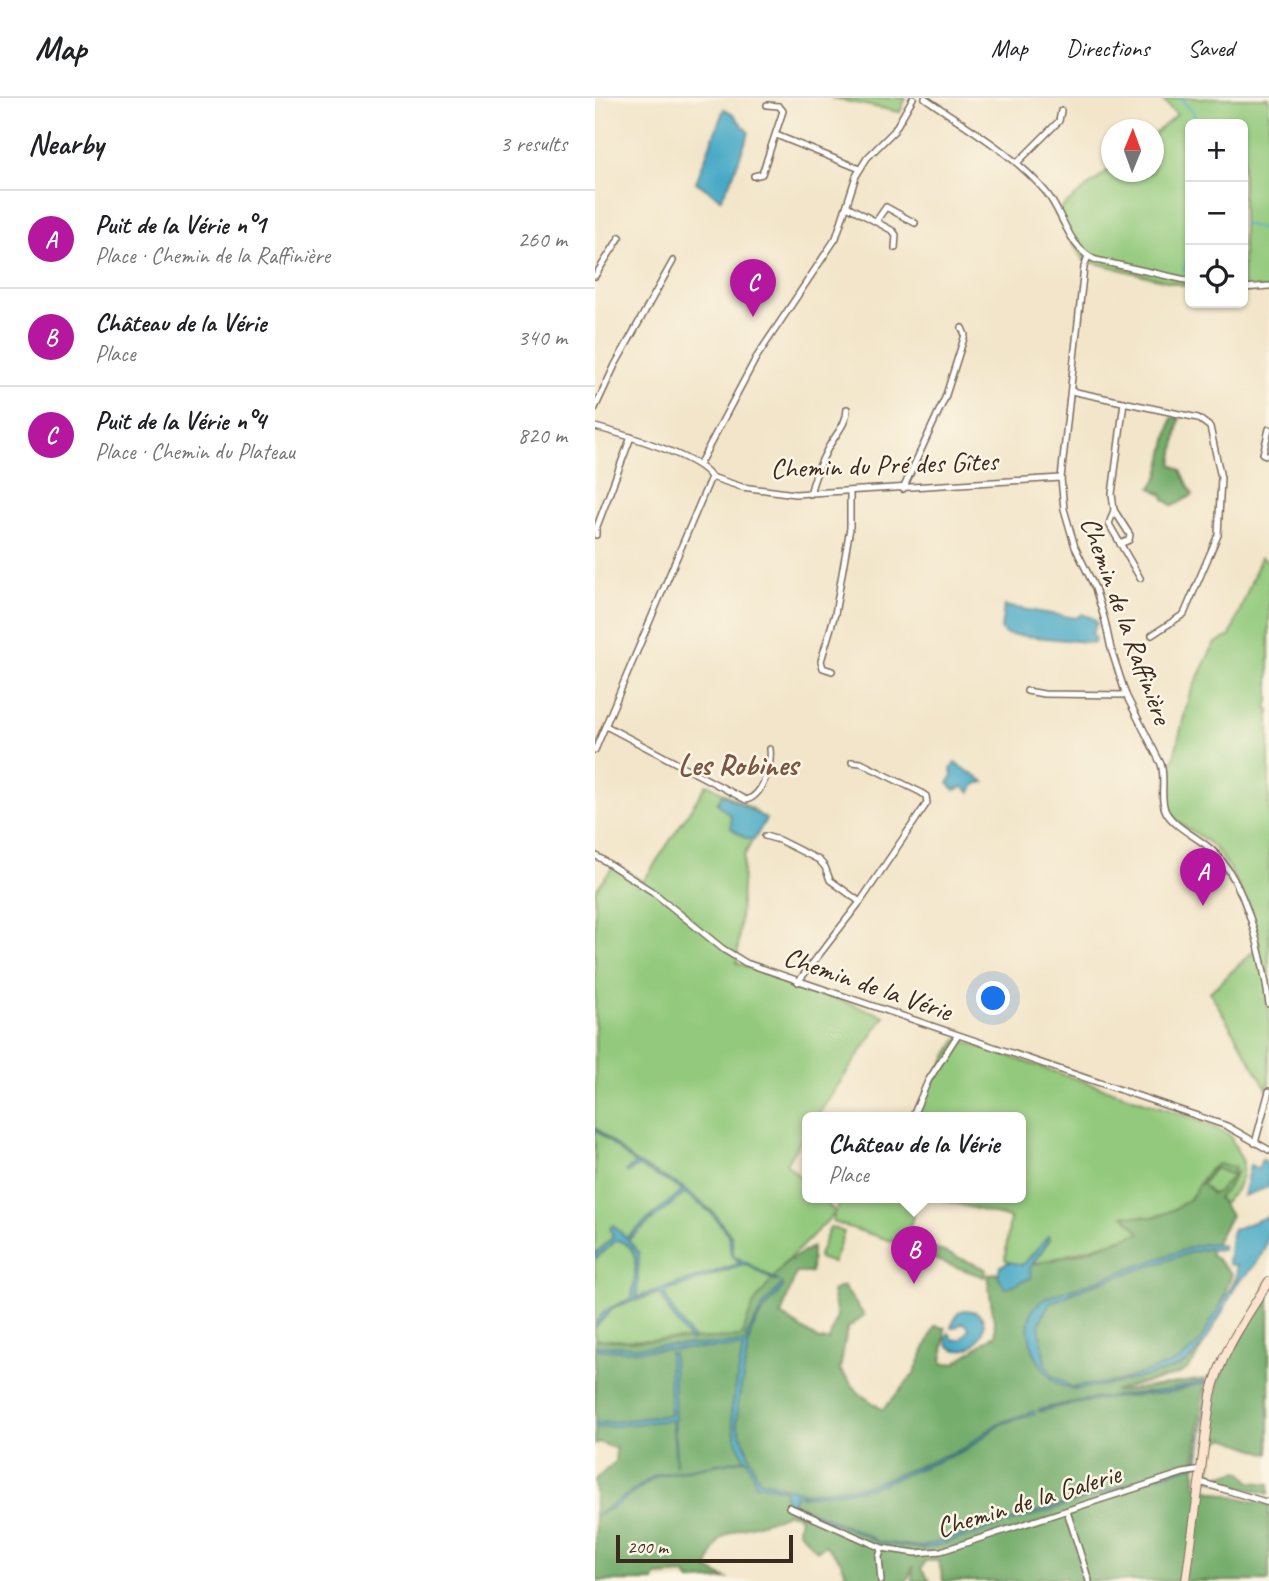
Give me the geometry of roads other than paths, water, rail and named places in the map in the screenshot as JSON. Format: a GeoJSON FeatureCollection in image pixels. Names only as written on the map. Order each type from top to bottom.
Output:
{"type":"FeatureCollection","features":[{"type":"Feature","properties":{"kind":"main road"},"geometry":{"type":"LineString","coordinates":[[1186,1581],[1215,1376],[1225,1353],[1269,1281]]}},
{"type":"Feature","properties":{"kind":"street"},"geometry":{"type":"LineString","coordinates":[[699,465],[757,358],[836,238],[860,169],[867,158],[894,131],[913,98]]}},
{"type":"Feature","properties":{"kind":"street"},"geometry":{"type":"LineString","coordinates":[[925,98],[1017,163],[1049,196],[1075,243],[1088,257],[1185,280]]}},
{"type":"Feature","properties":{"kind":"street"},"geometry":{"type":"LineString","coordinates":[[754,176],[762,174],[783,111],[779,106],[767,105]]}},
{"type":"Feature","properties":{"kind":"street"},"geometry":{"type":"LineString","coordinates":[[1017,163],[1059,121],[1061,111]]}},
{"type":"Feature","properties":{"kind":"street"},"geometry":{"type":"LineString","coordinates":[[776,135],[860,169]]}},
{"type":"Feature","properties":{"kind":"street"},"geometry":{"type":"LineString","coordinates":[[847,206],[893,231],[895,248]]}},
{"type":"Feature","properties":{"kind":"street"},"geometry":{"type":"LineString","coordinates":[[877,220],[886,207],[915,223]]}},
{"type":"Feature","properties":{"kind":"street"},"geometry":{"type":"LineString","coordinates":[[595,276],[620,237]]}},
{"type":"Feature","properties":{"kind":"street","name":"Chemin de la Raffinière"},"geometry":{"type":"LineString","coordinates":[[1088,257],[1084,267],[1061,478],[1068,527],[1095,588],[1126,695],[1161,764],[1165,776],[1163,802],[1167,813],[1212,850],[1234,880],[1260,954],[1269,1004]]}},
{"type":"Feature","properties":{"kind":"street"},"geometry":{"type":"LineString","coordinates":[[595,408],[615,365],[673,261]]}},
{"type":"Feature","properties":{"kind":"street"},"geometry":{"type":"LineString","coordinates":[[1248,288],[1269,286]]}},
{"type":"Feature","properties":{"kind":"street"},"geometry":{"type":"LineString","coordinates":[[903,489],[945,398],[965,335],[963,328]]}},
{"type":"Feature","properties":{"kind":"street"},"geometry":{"type":"LineString","coordinates":[[1071,391],[1203,420],[1212,432],[1221,478],[1220,529],[1184,614],[1152,635]]}},
{"type":"Feature","properties":{"kind":"street"},"geometry":{"type":"LineString","coordinates":[[1120,544],[1129,540],[1131,535],[1114,510],[1111,494],[1124,402]]}},
{"type":"Feature","properties":{"kind":"street"},"geometry":{"type":"LineString","coordinates":[[810,494],[824,456],[847,418],[847,409]]}},
{"type":"Feature","properties":{"kind":"street"},"geometry":{"type":"LineString","coordinates":[[595,426],[631,437],[699,465],[711,477],[595,750]]}},
{"type":"Feature","properties":{"kind":"street"},"geometry":{"type":"LineString","coordinates":[[1269,429],[1263,454],[1269,456]]}},
{"type":"Feature","properties":{"kind":"street"},"geometry":{"type":"LineString","coordinates":[[596,535],[631,437]]}},
{"type":"Feature","properties":{"kind":"street","name":"Chemin du Pré des Gîtes"},"geometry":{"type":"LineString","coordinates":[[711,477],[765,492],[810,494],[1061,478]]}},
{"type":"Feature","properties":{"kind":"street"},"geometry":{"type":"LineString","coordinates":[[832,671],[823,668],[821,660],[835,614],[851,528],[850,492]]}},
{"type":"Feature","properties":{"kind":"street"},"geometry":{"type":"LineString","coordinates":[[1114,510],[1109,524],[1140,578]]}},
{"type":"Feature","properties":{"kind":"street"},"geometry":{"type":"LineString","coordinates":[[1027,691],[1044,694],[1126,695]]}},
{"type":"Feature","properties":{"kind":"street"},"geometry":{"type":"LineString","coordinates":[[606,726],[746,800],[759,791],[769,767],[771,749]]}},
{"type":"Feature","properties":{"kind":"street"},"geometry":{"type":"LineString","coordinates":[[799,982],[860,902],[927,803],[926,796],[920,792],[861,763],[852,762]]}},
{"type":"Feature","properties":{"kind":"street"},"geometry":{"type":"LineString","coordinates":[[765,836],[819,860],[830,880],[860,902]]}},
{"type":"Feature","properties":{"kind":"street","name":"Chemin de la Vérie"},"geometry":{"type":"LineString","coordinates":[[595,855],[677,909],[746,963],[1227,1126],[1269,1150]]}},
{"type":"Feature","properties":{"kind":"street"},"geometry":{"type":"LineString","coordinates":[[915,1112],[928,1081],[957,1036]]}},
{"type":"Feature","properties":{"kind":"street"},"geometry":{"type":"LineString","coordinates":[[1255,1143],[1269,1091]]}},
{"type":"Feature","properties":{"kind":"street","name":"Chemin de la Galerie"},"geometry":{"type":"LineString","coordinates":[[789,1507],[882,1548],[916,1553],[941,1551],[1182,1473],[1201,1470]]}},
{"type":"Feature","properties":{"kind":"street"},"geometry":{"type":"LineString","coordinates":[[1200,1482],[1269,1503]]}},
{"type":"Feature","properties":{"kind":"street"},"geometry":{"type":"LineString","coordinates":[[1067,1511],[1089,1581]]}},
{"type":"Feature","properties":{"kind":"street"},"geometry":{"type":"LineString","coordinates":[[881,1581],[879,1557],[882,1548]]}},
{"type":"Feature","properties":{"kind":"water"},"geometry":{"type":"Polygon","coordinates":[[[724,109],[732,113],[749,133],[721,199],[696,182],[724,109]]]}},
{"type":"Feature","properties":{"kind":"water"},"geometry":{"type":"Polygon","coordinates":[[[1004,606],[1076,618],[1082,614],[1093,618],[1097,623],[1092,633],[1095,637],[1094,643],[1005,634],[1001,629],[1004,606]]]}},
{"type":"Feature","properties":{"kind":"water"},"geometry":{"type":"Polygon","coordinates":[[[955,763],[985,782],[976,784],[970,792],[963,787],[955,790],[948,783],[955,763]]]}},
{"type":"Feature","properties":{"kind":"water"},"geometry":{"type":"Polygon","coordinates":[[[722,794],[766,819],[754,840],[745,838],[731,828],[731,816],[717,803],[722,794]]]}},
{"type":"Feature","properties":{"kind":"water"},"geometry":{"type":"Polygon","coordinates":[[[595,1129],[633,1161],[681,1186],[713,1212],[732,1237],[733,1255],[778,1281],[746,1264],[667,1291],[665,1295],[675,1314],[693,1339],[690,1341],[670,1313],[660,1293],[614,1307],[595,1328],[600,1316],[615,1306],[632,1298],[635,1263],[631,1249],[617,1240],[595,1259],[595,1254],[613,1237],[610,1228],[613,1225],[626,1238],[683,1190],[638,1166],[628,1173],[626,1171],[635,1164],[595,1129]],[[685,1193],[628,1240],[639,1253],[637,1297],[741,1263],[731,1255],[729,1236],[711,1213],[685,1193]]]}},
{"type":"Feature","properties":{"kind":"water"},"geometry":{"type":"Polygon","coordinates":[[[1262,1159],[1269,1164],[1269,1187],[1243,1196],[1250,1165],[1258,1169],[1262,1159]]]}},
{"type":"Feature","properties":{"kind":"water"},"geometry":{"type":"Polygon","coordinates":[[[1269,1216],[1267,1240],[1262,1254],[1237,1283],[1207,1338],[1187,1362],[1128,1381],[1076,1389],[1058,1384],[1042,1368],[1032,1345],[1029,1323],[1032,1311],[1046,1298],[1195,1246],[1211,1243],[1223,1246],[1223,1250],[1192,1252],[1089,1286],[1050,1303],[1039,1326],[1045,1364],[1052,1375],[1071,1387],[1116,1382],[1179,1361],[1199,1343],[1237,1276],[1236,1265],[1230,1265],[1228,1262],[1232,1230],[1269,1216]]]}},
{"type":"Feature","properties":{"kind":"water"},"geometry":{"type":"Polygon","coordinates":[[[1048,1236],[1050,1239],[1030,1268],[1031,1278],[1005,1288],[998,1275],[1000,1266],[1010,1262],[1023,1265],[1048,1236]]]}},
{"type":"Feature","properties":{"kind":"water"},"geometry":{"type":"Polygon","coordinates":[[[782,1284],[784,1286],[751,1332],[738,1404],[737,1424],[759,1480],[803,1492],[802,1495],[796,1494],[792,1503],[878,1542],[921,1547],[1063,1504],[1064,1506],[922,1549],[878,1543],[786,1504],[784,1489],[756,1484],[747,1459],[657,1476],[614,1507],[595,1516],[656,1475],[745,1459],[737,1443],[731,1412],[743,1347],[622,1351],[595,1349],[595,1346],[747,1343],[748,1339],[745,1338],[765,1304],[782,1284]]]}},
{"type":"Feature","properties":{"kind":"water"},"geometry":{"type":"Polygon","coordinates":[[[963,1310],[976,1312],[983,1319],[984,1327],[974,1344],[966,1349],[956,1350],[947,1344],[946,1337],[949,1333],[953,1339],[962,1339],[969,1329],[963,1323],[951,1327],[958,1313],[963,1310]]]}},
{"type":"Feature","properties":{"kind":"water"},"geometry":{"type":"Polygon","coordinates":[[[669,1353],[673,1353],[676,1466],[672,1420],[595,1428],[595,1424],[670,1415],[669,1353]]]}},
{"type":"Feature","properties":{"kind":"water"},"geometry":{"type":"Polygon","coordinates":[[[1210,1375],[1198,1464],[1066,1505],[1197,1463],[1208,1385],[1085,1402],[1039,1412],[1038,1410],[1085,1400],[1209,1382],[1210,1375]]]}},
{"type":"Feature","properties":{"kind":"water"},"geometry":{"type":"Polygon","coordinates":[[[1034,1411],[1035,1414],[1001,1424],[966,1450],[881,1484],[865,1489],[803,1496],[804,1493],[863,1486],[880,1481],[964,1448],[997,1424],[1034,1411]]]}},
{"type":"Feature","properties":{"kind":"waterway"},"geometry":{"type":"LineString","coordinates":[[1180,98],[1193,112],[1195,119]]}},
{"type":"Feature","properties":{"kind":"waterway"},"geometry":{"type":"LineString","coordinates":[[1248,225],[1269,232]]}},
{"type":"Feature","properties":{"kind":"place","name":"Puit de la Vérie n°4"},"geometry":{"type":"Point","coordinates":[753,317]}},
{"type":"Feature","properties":{"kind":"place","name":"Puit de la Vérie n°1"},"geometry":{"type":"Point","coordinates":[1203,906]}},
{"type":"Feature","properties":{"kind":"place","name":"Château de la Vérie"},"geometry":{"type":"Point","coordinates":[914,1284]}},
{"type":"Feature","properties":{"kind":"district","name":"Les Robines"},"geometry":{"type":"Point","coordinates":[738,765]}}]}
